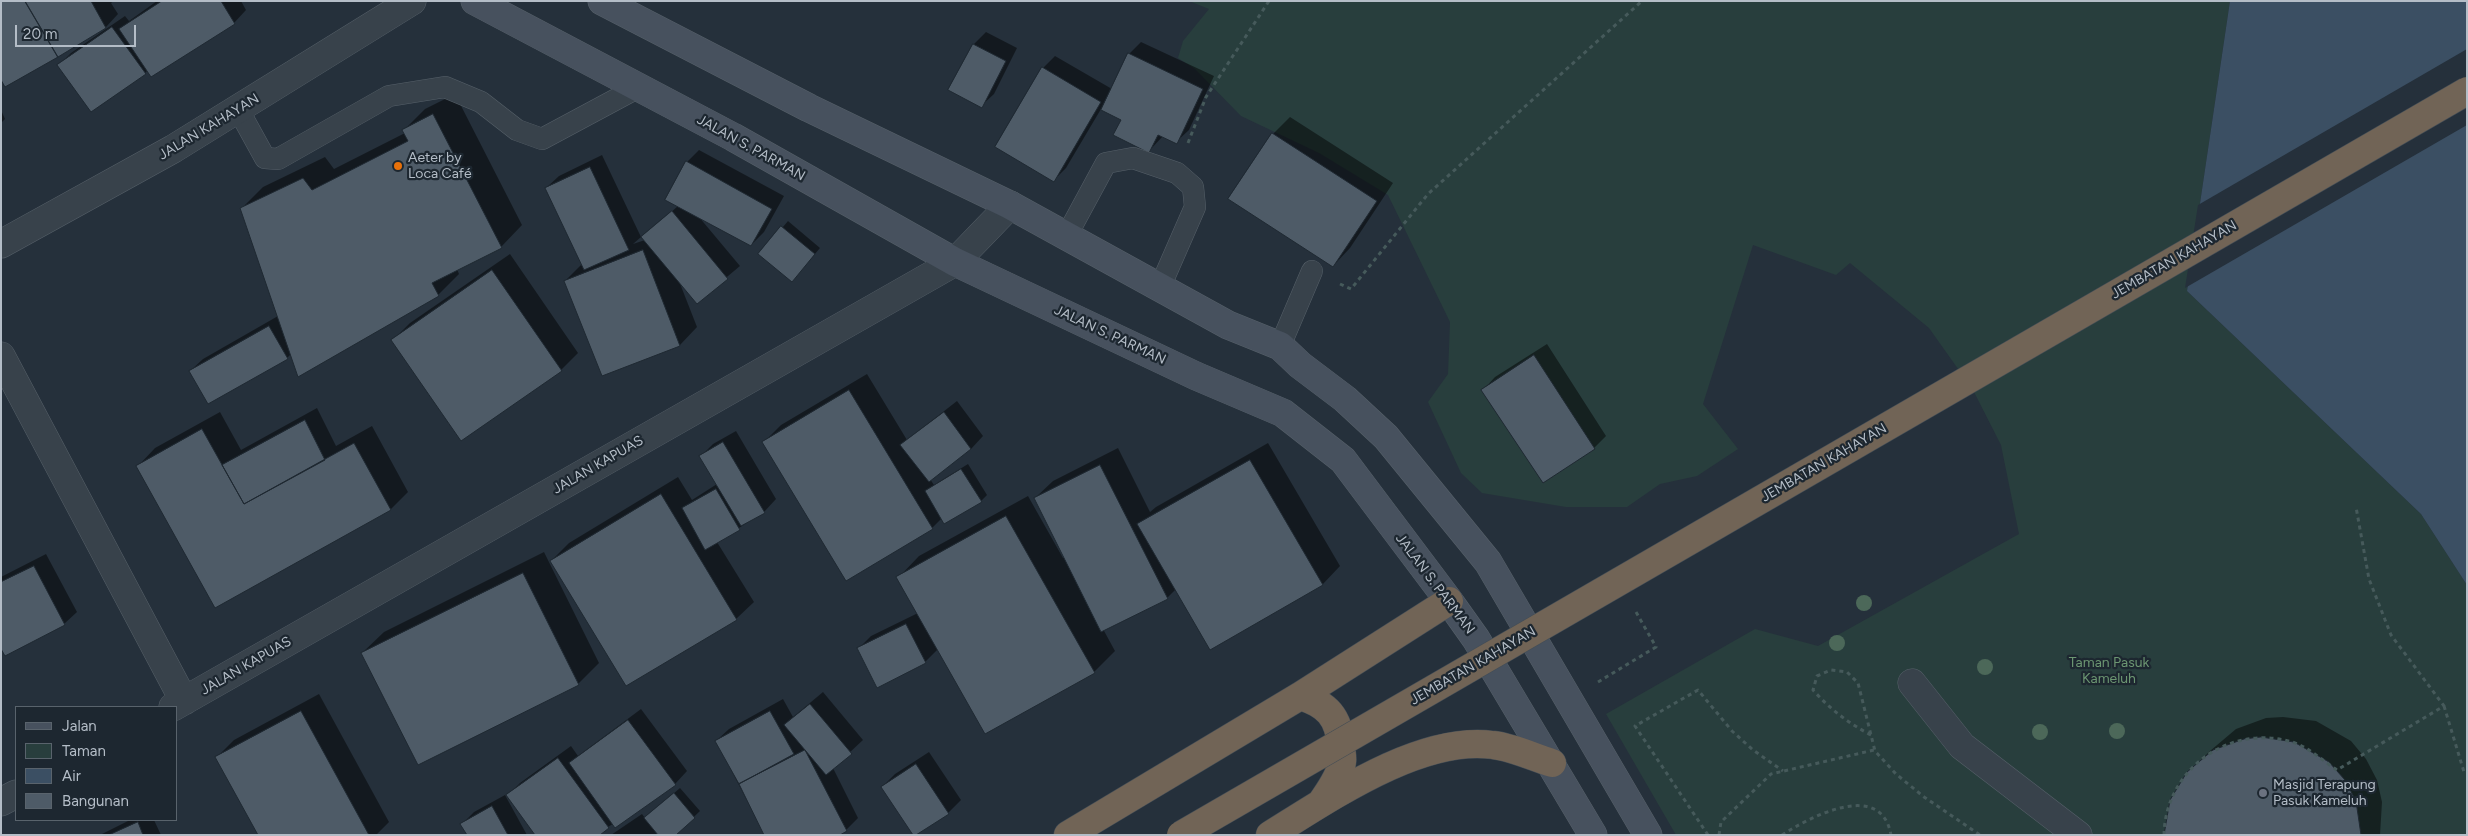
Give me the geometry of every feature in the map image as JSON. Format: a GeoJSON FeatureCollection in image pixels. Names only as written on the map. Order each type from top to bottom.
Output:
{"type":"FeatureCollection","features":[{"type":"Feature","properties":{"kind":"highway","name":"JEMBATAN KAHAYAN"},"geometry":{"type":"LineString","coordinates":[[1181,835],[2467,91]]}},
{"type":"Feature","properties":{"kind":"highway"},"geometry":{"type":"LineString","coordinates":[[1068,835],[1300,696],[1449,601]]}},
{"type":"Feature","properties":{"kind":"highway"},"geometry":{"type":"LineString","coordinates":[[1300,696],[1317,701],[1334,717],[1340,730],[1342,761],[1337,777],[1321,803]]}},
{"type":"Feature","properties":{"kind":"highway"},"geometry":{"type":"LineString","coordinates":[[1270,835],[1321,803],[1409,756],[1457,746],[1493,745],[1552,763]]}},
{"type":"Feature","properties":{"kind":"main road","name":"JALAN S. PARMAN"},"geometry":{"type":"LineString","coordinates":[[475,1],[733,137],[954,262],[1196,376],[1284,413],[1343,460],[1449,601],[1476,638],[1552,763],[1593,835]]}},
{"type":"Feature","properties":{"kind":"main road"},"geometry":{"type":"LineString","coordinates":[[602,1],[809,108],[1010,205],[1228,325],[1280,346],[1300,365],[1345,399],[1386,437],[1412,466],[1488,562],[1648,835]]}},
{"type":"Feature","properties":{"kind":"street","name":"JALAN KAHAYAN"},"geometry":{"type":"LineString","coordinates":[[1,244],[173,149],[412,1]]}},
{"type":"Feature","properties":{"kind":"street","name":"JALAN KAPUAS"},"geometry":{"type":"LineString","coordinates":[[179,704],[954,262],[1010,205]]}},
{"type":"Feature","properties":{"kind":"street"},"geometry":{"type":"LineString","coordinates":[[1,356],[179,704]]}},
{"type":"Feature","properties":{"kind":"street"},"geometry":{"type":"LineString","coordinates":[[1912,683],[1962,746],[2078,835]]}},
{"type":"Feature","properties":{"kind":"street"},"geometry":{"type":"LineString","coordinates":[[1,802],[15,795]]}},
{"type":"Feature","properties":{"kind":"lane"},"geometry":{"type":"LineString","coordinates":[[238,109],[265,158],[278,159],[389,96],[445,88],[481,102],[516,130],[542,139],[639,87]]}},
{"type":"Feature","properties":{"kind":"lane"},"geometry":{"type":"LineString","coordinates":[[1067,235],[1106,163],[1132,158],[1177,173],[1194,187],[1196,207],[1160,287]]}},
{"type":"Feature","properties":{"kind":"lane"},"geometry":{"type":"LineString","coordinates":[[1280,346],[1312,271]]}},
{"type":"Feature","properties":{"kind":"path"},"geometry":{"type":"LineString","coordinates":[[1177,173],[1206,97],[1269,1]]}},
{"type":"Feature","properties":{"kind":"path"},"geometry":{"type":"LineString","coordinates":[[1312,271],[1350,289],[1428,194],[1642,1]]}},
{"type":"Feature","properties":{"kind":"path"},"geometry":{"type":"LineString","coordinates":[[2356,507],[2369,579],[2391,634],[2444,706],[2464,772]]}},
{"type":"Feature","properties":{"kind":"path"},"geometry":{"type":"LineString","coordinates":[[1592,686],[1656,647],[1635,608]]}},
{"type":"Feature","properties":{"kind":"path"},"geometry":{"type":"LineString","coordinates":[[1871,735],[1854,726],[1827,706],[1813,690],[1817,676],[1831,670],[1847,672],[1858,683],[1871,735],[1874,750],[1896,774],[1924,797],[1980,835]]}},
{"type":"Feature","properties":{"kind":"path"},"geometry":{"type":"LineString","coordinates":[[1708,835],[1636,726],[1698,690],[1732,731],[1753,750],[1783,771]]}},
{"type":"Feature","properties":{"kind":"path"},"geometry":{"type":"LineString","coordinates":[[2164,835],[2166,816],[2178,785],[2187,772],[2213,750],[2244,739],[2278,738],[2294,742],[2337,770],[2444,706]]}},
{"type":"Feature","properties":{"kind":"path"},"geometry":{"type":"LineString","coordinates":[[1719,835],[1722,822],[1746,795],[1771,774],[1874,750]]}},
{"type":"Feature","properties":{"kind":"path"},"geometry":{"type":"LineString","coordinates":[[1782,835],[1803,822],[1836,807],[1859,805],[1878,811],[1889,821],[1891,835]]}},
{"type":"Feature","properties":{"kind":"green space","name":"Taman Pasuk Kameluh"},"geometry":{"type":"Polygon","coordinates":[[[1189,1],[2230,1],[2187,291],[2421,514],[2467,585],[2467,835],[1676,835],[1606,714],[1755,629],[1818,646],[2019,534],[2001,445],[1973,390],[1929,328],[1850,263],[1836,275],[1753,245],[1703,404],[1738,449],[1697,476],[1660,484],[1627,507],[1566,507],[1482,493],[1461,473],[1428,402],[1448,374],[1450,322],[1388,195],[1319,153],[1241,116],[1195,69],[1178,58],[1183,41],[1209,9],[1189,1]]]}},
{"type":"Feature","properties":{"kind":"water"},"geometry":{"type":"Polygon","coordinates":[[[2230,1],[2467,1],[2467,585],[2421,514],[2187,291],[2230,1]]]}},
{"type":"Feature","properties":{"kind":"pier"},"geometry":{"type":"Polygon","coordinates":[[[2467,49],[2467,125],[2185,288],[2198,205],[2467,49]]]}},
{"type":"Feature","properties":{"kind":"building"},"geometry":{"type":"Polygon","coordinates":[[[1,1],[25,1],[58,57],[5,87],[1,80],[1,1]]]}},
{"type":"Feature","properties":{"kind":"building"},"geometry":{"type":"Polygon","coordinates":[[[25,1],[91,1],[106,28],[58,57],[25,1]]]}},
{"type":"Feature","properties":{"kind":"building"},"geometry":{"type":"Polygon","coordinates":[[[162,1],[221,1],[235,24],[151,77],[119,29],[162,1]]]}},
{"type":"Feature","properties":{"kind":"building"},"geometry":{"type":"Polygon","coordinates":[[[112,27],[146,74],[91,112],[57,65],[112,27]]]}},
{"type":"Feature","properties":{"kind":"building"},"geometry":{"type":"Polygon","coordinates":[[[973,44],[1006,61],[982,108],[948,90],[973,44]]]}},
{"type":"Feature","properties":{"kind":"building"},"geometry":{"type":"Polygon","coordinates":[[[1128,53],[1203,89],[1177,144],[1158,135],[1149,153],[1113,135],[1121,120],[1101,110],[1128,53]]]}},
{"type":"Feature","properties":{"kind":"building"},"geometry":{"type":"Polygon","coordinates":[[[1042,67],[1101,102],[1054,182],[995,147],[1042,67]]]}},
{"type":"Feature","properties":{"kind":"building"},"geometry":{"type":"Polygon","coordinates":[[[433,114],[502,248],[432,283],[439,296],[298,377],[240,208],[303,178],[312,190],[408,141],[402,130],[433,114]]]}},
{"type":"Feature","properties":{"kind":"building"},"geometry":{"type":"Polygon","coordinates":[[[1272,133],[1377,201],[1333,267],[1228,199],[1272,133]]]}},
{"type":"Feature","properties":{"kind":"building"},"geometry":{"type":"Polygon","coordinates":[[[686,161],[772,209],[751,246],[665,200],[686,161]]]}},
{"type":"Feature","properties":{"kind":"building"},"geometry":{"type":"Polygon","coordinates":[[[590,167],[629,250],[584,270],[545,188],[590,167]]]}},
{"type":"Feature","properties":{"kind":"building"},"geometry":{"type":"Polygon","coordinates":[[[672,211],[728,279],[697,304],[641,237],[672,211]]]}},
{"type":"Feature","properties":{"kind":"building"},"geometry":{"type":"Polygon","coordinates":[[[781,226],[815,254],[792,282],[758,254],[781,226]]]}},
{"type":"Feature","properties":{"kind":"building"},"geometry":{"type":"Polygon","coordinates":[[[643,250],[680,346],[602,376],[564,281],[643,250]]]}},
{"type":"Feature","properties":{"kind":"building"},"geometry":{"type":"Polygon","coordinates":[[[492,270],[562,371],[461,441],[391,340],[492,270]]]}},
{"type":"Feature","properties":{"kind":"building"},"geometry":{"type":"Polygon","coordinates":[[[269,326],[288,359],[208,404],[189,371],[269,326]]]}},
{"type":"Feature","properties":{"kind":"building"},"geometry":{"type":"Polygon","coordinates":[[[1534,355],[1595,449],[1543,483],[1481,390],[1534,355]]]}},
{"type":"Feature","properties":{"kind":"building"},"geometry":{"type":"Polygon","coordinates":[[[849,390],[933,529],[846,581],[762,442],[849,390]]]}},
{"type":"Feature","properties":{"kind":"building"},"geometry":{"type":"Polygon","coordinates":[[[944,412],[971,449],[929,482],[900,445],[944,412]]]}},
{"type":"Feature","properties":{"kind":"building"},"geometry":{"type":"Polygon","coordinates":[[[305,420],[325,460],[244,504],[222,465],[305,420]]]}},
{"type":"Feature","properties":{"kind":"building"},"geometry":{"type":"Polygon","coordinates":[[[202,429],[244,504],[354,443],[391,510],[215,608],[136,466],[202,429]]]}},
{"type":"Feature","properties":{"kind":"building"},"geometry":{"type":"Polygon","coordinates":[[[723,442],[765,513],[741,526],[699,456],[723,442]]]}},
{"type":"Feature","properties":{"kind":"building"},"geometry":{"type":"Polygon","coordinates":[[[1250,460],[1323,585],[1210,650],[1137,524],[1250,460]]]}},
{"type":"Feature","properties":{"kind":"building"},"geometry":{"type":"Polygon","coordinates":[[[1100,465],[1168,599],[1101,632],[1034,498],[1100,465]]]}},
{"type":"Feature","properties":{"kind":"building"},"geometry":{"type":"Polygon","coordinates":[[[961,469],[982,502],[944,524],[925,491],[961,469]]]}},
{"type":"Feature","properties":{"kind":"building"},"geometry":{"type":"Polygon","coordinates":[[[716,489],[740,530],[705,550],[682,508],[716,489]]]}},
{"type":"Feature","properties":{"kind":"building"},"geometry":{"type":"Polygon","coordinates":[[[661,494],[737,620],[626,686],[550,561],[661,494]]]}},
{"type":"Feature","properties":{"kind":"building"},"geometry":{"type":"Polygon","coordinates":[[[1006,516],[1095,673],[985,734],[896,577],[1006,516]]]}},
{"type":"Feature","properties":{"kind":"building"},"geometry":{"type":"Polygon","coordinates":[[[34,566],[65,625],[5,656],[1,649],[1,582],[34,566]]]}},
{"type":"Feature","properties":{"kind":"building"},"geometry":{"type":"Polygon","coordinates":[[[523,573],[579,685],[418,765],[361,653],[523,573]]]}},
{"type":"Feature","properties":{"kind":"building"},"geometry":{"type":"Polygon","coordinates":[[[906,624],[926,663],[877,688],[857,648],[906,624]]]}},
{"type":"Feature","properties":{"kind":"building"},"geometry":{"type":"Polygon","coordinates":[[[810,704],[852,754],[826,775],[784,725],[810,704]]]}},
{"type":"Feature","properties":{"kind":"building"},"geometry":{"type":"Polygon","coordinates":[[[301,711],[369,835],[258,835],[215,757],[301,711]]]}},
{"type":"Feature","properties":{"kind":"building"},"geometry":{"type":"Polygon","coordinates":[[[770,711],[794,754],[739,784],[715,741],[770,711]]]}},
{"type":"Feature","properties":{"kind":"building"},"geometry":{"type":"Polygon","coordinates":[[[628,720],[676,785],[615,828],[569,763],[628,720]]]}},
{"type":"Feature","properties":{"kind":"building","name":"Masjid Terapung Pasuk Kameluh"},"geometry":{"type":"Polygon","coordinates":[[[2261,737],[2294,742],[2329,762],[2345,780],[2356,801],[2361,835],[2164,835],[2170,800],[2187,772],[2213,750],[2244,739],[2261,737]]]}},
{"type":"Feature","properties":{"kind":"building"},"geometry":{"type":"Polygon","coordinates":[[[805,750],[847,831],[840,835],[764,835],[739,784],[805,750]]]}},
{"type":"Feature","properties":{"kind":"building"},"geometry":{"type":"Polygon","coordinates":[[[558,758],[609,828],[600,835],[535,835],[506,795],[558,758]]]}},
{"type":"Feature","properties":{"kind":"building"},"geometry":{"type":"Polygon","coordinates":[[[916,764],[949,814],[916,835],[913,835],[881,787],[916,764]]]}},
{"type":"Feature","properties":{"kind":"building"},"geometry":{"type":"Polygon","coordinates":[[[674,793],[695,818],[676,835],[658,835],[644,818],[674,793]]]}},
{"type":"Feature","properties":{"kind":"building"},"geometry":{"type":"Polygon","coordinates":[[[492,806],[508,835],[467,835],[460,824],[492,806]]]}},
{"type":"Feature","properties":{"kind":"building"},"geometry":{"type":"Polygon","coordinates":[[[138,822],[143,835],[109,835],[138,822]]]}},
{"type":"Feature","properties":{"kind":"place","name":"Aeter by Loca Café"},"geometry":{"type":"Point","coordinates":[398,166]}},
{"type":"Feature","properties":{"kind":"place","name":"Masjid Terapung Pasuk Kameluh"},"geometry":{"type":"Point","coordinates":[2263,793]}}]}
